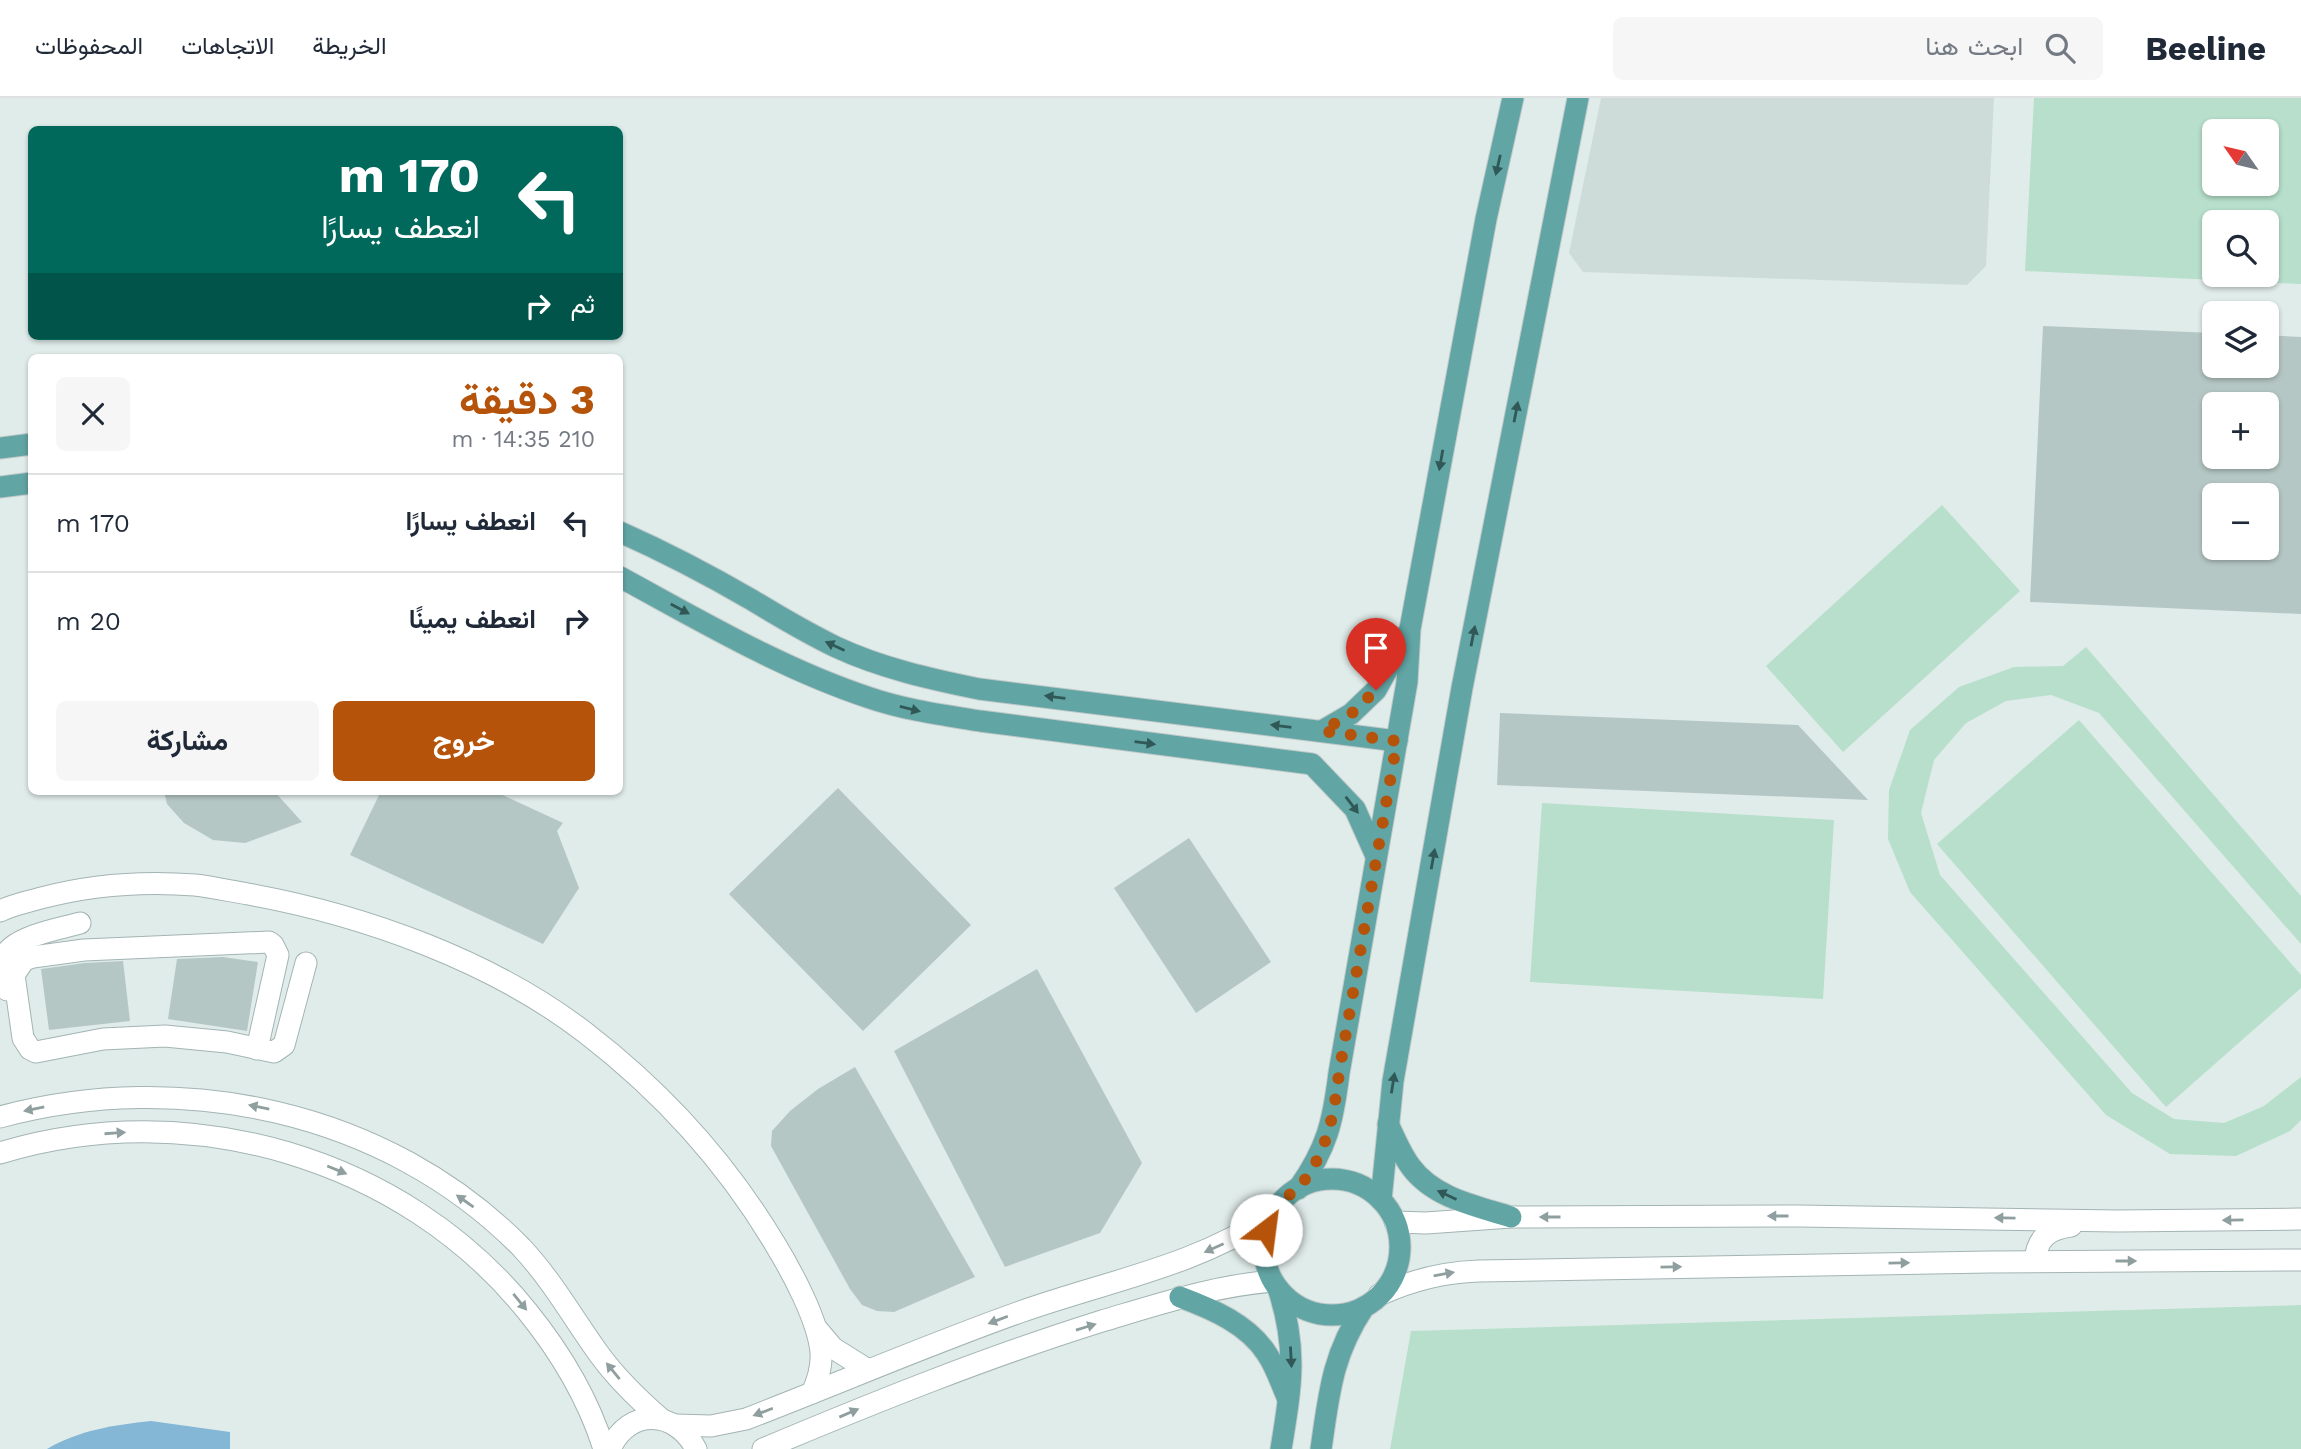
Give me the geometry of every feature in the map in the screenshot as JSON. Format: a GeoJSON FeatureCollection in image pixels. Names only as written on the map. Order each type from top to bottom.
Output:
{"type":"FeatureCollection","features":[{"type":"Feature","properties":{"kind":"main road"},"geometry":{"type":"LineString","coordinates":[[1298,1189],[1320,1154],[1334,1116],[1339,1073],[1407,682],[1410,629],[1486,219],[1513,98]]}},
{"type":"Feature","properties":{"kind":"main road"},"geometry":{"type":"LineString","coordinates":[[1381,1200],[1393,1081],[1462,688],[1578,98]]}},
{"type":"Feature","properties":{"kind":"main road"},"geometry":{"type":"LineString","coordinates":[[0,448],[28,444]]}},
{"type":"Feature","properties":{"kind":"main road"},"geometry":{"type":"LineString","coordinates":[[0,487],[28,484]]}},
{"type":"Feature","properties":{"kind":"main road"},"geometry":{"type":"LineString","coordinates":[[623,533],[695,568],[794,626],[838,648],[883,666],[931,679],[979,689],[1397,741]]}},
{"type":"Feature","properties":{"kind":"main road"},"geometry":{"type":"LineString","coordinates":[[623,579],[771,657],[872,699],[925,712],[980,721],[1312,764],[1356,808],[1376,856]]}},
{"type":"Feature","properties":{"kind":"main road"},"geometry":{"type":"LineString","coordinates":[[1322,731],[1351,714],[1376,690],[1410,629]]}},
{"type":"Feature","properties":{"kind":"main road"},"geometry":{"type":"LineString","coordinates":[[1388,1124],[1410,1167],[1423,1181],[1440,1192],[1511,1217]]}},
{"type":"Feature","properties":{"kind":"main road"},"geometry":{"type":"LineString","coordinates":[[1281,1449],[1292,1373],[1291,1350],[1287,1317],[1266,1265],[1266,1230],[1283,1200],[1314,1182],[1332,1179],[1367,1189],[1381,1200],[1395,1222],[1399,1238],[1396,1269],[1350,1328],[1335,1366],[1321,1449]]}},
{"type":"Feature","properties":{"kind":"main road"},"geometry":{"type":"LineString","coordinates":[[1276,1286],[1293,1303],[1309,1312],[1337,1314],[1372,1301]]}},
{"type":"Feature","properties":{"kind":"main road"},"geometry":{"type":"LineString","coordinates":[[1180,1297],[1209,1308],[1244,1329],[1267,1353],[1289,1401]]}},
{"type":"Feature","properties":{"kind":"street"},"geometry":{"type":"LineString","coordinates":[[0,911],[75,890],[131,884],[196,885],[313,908],[444,952],[529,996],[586,1033],[648,1085],[679,1115],[720,1163],[756,1213],[788,1266],[815,1327],[821,1367],[812,1393]]}},
{"type":"Feature","properties":{"kind":"street"},"geometry":{"type":"LineString","coordinates":[[75,890],[85,950]]}},
{"type":"Feature","properties":{"kind":"street"},"geometry":{"type":"LineString","coordinates":[[13,1025],[3,961],[8,948],[20,940],[80,923]]}},
{"type":"Feature","properties":{"kind":"street"},"geometry":{"type":"LineString","coordinates":[[257,1049],[278,955],[269,942],[85,950],[24,960],[14,975],[23,1038],[30,1049],[43,1052],[103,1039],[165,1036],[227,1042],[257,1049],[274,1052],[282,1049],[284,1045],[306,963]]}},
{"type":"Feature","properties":{"kind":"street"},"geometry":{"type":"LineString","coordinates":[[0,1117],[67,1102],[123,1096],[179,1097],[235,1102],[344,1132],[394,1156],[443,1185],[483,1214],[521,1247],[554,1285],[617,1377],[669,1422],[688,1434],[696,1449]]}},
{"type":"Feature","properties":{"kind":"street"},"geometry":{"type":"LineString","coordinates":[[0,1153],[24,1145],[81,1136],[134,1132],[187,1133],[240,1140],[279,1150],[342,1172],[391,1195],[435,1223],[476,1256],[513,1293],[545,1333],[575,1379],[592,1413],[604,1449]]}},
{"type":"Feature","properties":{"kind":"street"},"geometry":{"type":"LineString","coordinates":[[610,1449],[626,1427],[649,1419],[711,1426],[729,1424],[1021,1311],[1191,1258],[1238,1237],[1273,1214]]}},
{"type":"Feature","properties":{"kind":"street"},"geometry":{"type":"LineString","coordinates":[[1395,1222],[1511,1217],[1857,1216],[2118,1222],[2301,1219]]}},
{"type":"Feature","properties":{"kind":"street"},"geometry":{"type":"LineString","coordinates":[[2035,1261],[2040,1239],[2051,1230],[2118,1222]]}},
{"type":"Feature","properties":{"kind":"street"},"geometry":{"type":"LineString","coordinates":[[1372,1301],[1417,1280],[1458,1272],[2035,1261],[2301,1260]]}},
{"type":"Feature","properties":{"kind":"street"},"geometry":{"type":"LineString","coordinates":[[763,1449],[961,1369],[1063,1334],[1180,1297],[1225,1286],[1276,1286]]}},
{"type":"Feature","properties":{"kind":"street"},"geometry":{"type":"LineString","coordinates":[[815,1327],[833,1348],[868,1370]]}},
{"type":"Feature","properties":{"kind":"shaded area"},"geometry":{"type":"Polygon","coordinates":[[[1601,98],[1994,98],[1986,266],[1967,285],[1583,272],[1569,253],[1601,98]]]}},
{"type":"Feature","properties":{"kind":"green space"},"geometry":{"type":"Polygon","coordinates":[[[2034,98],[2301,98],[2301,284],[2279,283],[2279,210],[2202,210],[2202,279],[2025,271],[2034,98]]]}},
{"type":"Feature","properties":{"kind":"green space"},"geometry":{"type":"Polygon","coordinates":[[[1942,505],[2020,591],[1843,752],[1766,666],[1942,505]]]}},
{"type":"Feature","properties":{"kind":"green space"},"geometry":{"type":"Polygon","coordinates":[[[2086,647],[2301,896],[2301,944],[2099,713],[2051,695],[2006,701],[1966,723],[1934,760],[1921,813],[1940,875],[2132,1093],[2174,1119],[2224,1123],[2264,1106],[2301,1077],[2301,1120],[2290,1131],[2236,1156],[2170,1154],[2106,1115],[1910,892],[1888,839],[1889,790],[1910,730],[1959,687],[2014,667],[2063,666],[2086,647]]]}},
{"type":"Feature","properties":{"kind":"green space"},"geometry":{"type":"Polygon","coordinates":[[[2079,720],[2301,975],[2301,988],[2166,1107],[1937,844],[2079,720]]]}},
{"type":"Feature","properties":{"kind":"green space"},"geometry":{"type":"Polygon","coordinates":[[[1542,803],[1834,820],[1823,999],[1530,982],[1542,803]]]}},
{"type":"Feature","properties":{"kind":"green space"},"geometry":{"type":"Polygon","coordinates":[[[2301,1305],[2301,1449],[1390,1449],[1411,1331],[2301,1305]]]}},
{"type":"Feature","properties":{"kind":"water"},"geometry":{"type":"Polygon","coordinates":[[[151,1421],[230,1432],[230,1449],[47,1449],[84,1433],[151,1421]]]}},
{"type":"Feature","properties":{"kind":"building"},"geometry":{"type":"Polygon","coordinates":[[[2043,326],[2202,333],[2202,378],[2279,378],[2279,336],[2301,337],[2301,614],[2030,602],[2043,326]]]}},
{"type":"Feature","properties":{"kind":"building"},"geometry":{"type":"Polygon","coordinates":[[[1500,713],[1798,725],[1868,800],[1497,785],[1500,713]]]}},
{"type":"Feature","properties":{"kind":"building"},"geometry":{"type":"Polygon","coordinates":[[[838,788],[971,925],[863,1031],[729,894],[838,788]]]}},
{"type":"Feature","properties":{"kind":"building"},"geometry":{"type":"Polygon","coordinates":[[[165,795],[278,795],[302,822],[245,843],[213,840],[184,823],[167,804],[165,795]]]}},
{"type":"Feature","properties":{"kind":"building"},"geometry":{"type":"Polygon","coordinates":[[[379,795],[503,795],[563,823],[557,831],[579,888],[543,944],[350,855],[379,795]]]}},
{"type":"Feature","properties":{"kind":"building"},"geometry":{"type":"Polygon","coordinates":[[[1189,838],[1271,962],[1196,1013],[1114,888],[1189,838]]]}},
{"type":"Feature","properties":{"kind":"building"},"geometry":{"type":"Polygon","coordinates":[[[223,957],[258,962],[247,1031],[168,1019],[177,959],[223,957]]]}},
{"type":"Feature","properties":{"kind":"building"},"geometry":{"type":"Polygon","coordinates":[[[123,961],[130,1021],[49,1030],[41,969],[123,961]]]}},
{"type":"Feature","properties":{"kind":"building"},"geometry":{"type":"Polygon","coordinates":[[[1037,969],[1142,1163],[1100,1233],[1005,1267],[894,1051],[1037,969]]]}},
{"type":"Feature","properties":{"kind":"building"},"geometry":{"type":"Polygon","coordinates":[[[855,1067],[975,1277],[894,1312],[877,1311],[862,1305],[850,1289],[771,1146],[772,1131],[790,1111],[818,1089],[855,1067]]]}},
{"type":"Feature","properties":{"kind":"route"},"geometry":{"type":"LineString","coordinates":[[1266,1230],[1283,1200],[1298,1189],[1310,1172],[1320,1154],[1334,1116],[1339,1073],[1397,741],[1322,731],[1351,714],[1376,690]]}}]}
